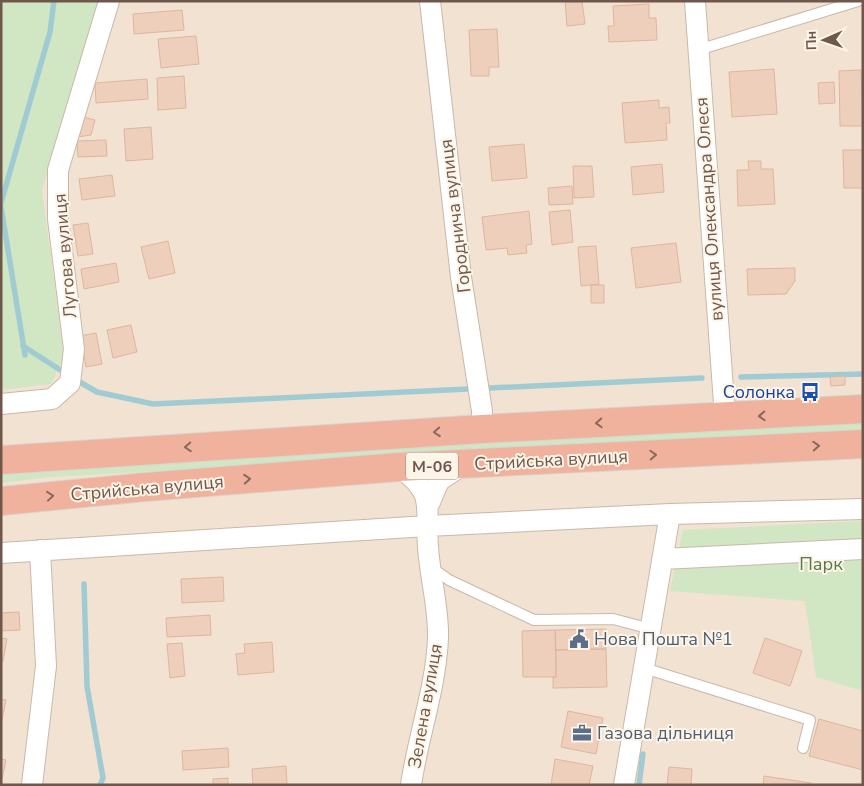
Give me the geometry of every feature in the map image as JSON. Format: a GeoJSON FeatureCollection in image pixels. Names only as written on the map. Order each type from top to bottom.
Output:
{"type":"FeatureCollection","features":[{"type":"Feature","properties":{"kind":"highway","name":"Стрийська вулиця"},"geometry":{"type":"LineString","coordinates":[[1,460],[482,429],[863,410]]}},
{"type":"Feature","properties":{"kind":"highway","name":"Стрийська вулиця"},"geometry":{"type":"LineString","coordinates":[[1,501],[146,487],[399,467],[863,444]]}},
{"type":"Feature","properties":{"kind":"street","name":"Лугова вулиця"},"geometry":{"type":"LineString","coordinates":[[1,404],[52,399],[70,383],[74,348],[58,219],[58,170],[109,1]]}},
{"type":"Feature","properties":{"kind":"street","name":"Городнича вулиця"},"geometry":{"type":"LineString","coordinates":[[430,1],[461,277],[479,391],[482,429]]}},
{"type":"Feature","properties":{"kind":"street","name":"вулиця Олександра Олеся"},"geometry":{"type":"LineString","coordinates":[[695,1],[725,417]]}},
{"type":"Feature","properties":{"kind":"street","name":"Зелена вулиця"},"geometry":{"type":"LineString","coordinates":[[427,517],[439,481],[464,464]]}},
{"type":"Feature","properties":{"kind":"street","name":"Зелена вулиця"},"geometry":{"type":"LineString","coordinates":[[399,467],[421,485],[425,493],[428,548],[438,619],[437,645],[410,785]]}},
{"type":"Feature","properties":{"kind":"street"},"geometry":{"type":"LineString","coordinates":[[1,553],[427,517],[863,509]]}},
{"type":"Feature","properties":{"kind":"street"},"geometry":{"type":"LineString","coordinates":[[624,785],[670,514]]}},
{"type":"Feature","properties":{"kind":"street"},"geometry":{"type":"LineString","coordinates":[[662,559],[863,549]]}},
{"type":"Feature","properties":{"kind":"street"},"geometry":{"type":"LineString","coordinates":[[32,785],[46,666],[40,550]]}},
{"type":"Feature","properties":{"kind":"lane"},"geometry":{"type":"LineString","coordinates":[[698,50],[858,1]]}},
{"type":"Feature","properties":{"kind":"lane"},"geometry":{"type":"LineString","coordinates":[[432,568],[457,584],[534,620],[613,619],[651,629]]}},
{"type":"Feature","properties":{"kind":"lane"},"geometry":{"type":"LineString","coordinates":[[644,668],[810,720],[803,748]]}},
{"type":"Feature","properties":{"kind":"shaded area"},"geometry":{"type":"Polygon","coordinates":[[[1,1],[863,1],[863,785],[1,785],[1,1]]]}},
{"type":"Feature","properties":{"kind":"green space"},"geometry":{"type":"Polygon","coordinates":[[[1,1],[99,1],[42,190],[64,357],[51,384],[1,390],[1,1]]]}},
{"type":"Feature","properties":{"kind":"green space"},"geometry":{"type":"Polygon","coordinates":[[[863,422],[863,432],[50,477],[1,483],[1,472],[301,451],[863,422]]]}},
{"type":"Feature","properties":{"kind":"green space","name":"Парк"},"geometry":{"type":"Polygon","coordinates":[[[863,521],[863,691],[816,677],[805,601],[670,591],[683,530],[863,521]]]}},
{"type":"Feature","properties":{"kind":"building"},"geometry":{"type":"Polygon","coordinates":[[[565,1],[582,1],[585,24],[567,26],[565,1]]]}},
{"type":"Feature","properties":{"kind":"building"},"geometry":{"type":"Polygon","coordinates":[[[649,4],[649,18],[656,18],[657,40],[609,42],[608,26],[614,26],[613,6],[649,4]]]}},
{"type":"Feature","properties":{"kind":"building"},"geometry":{"type":"Polygon","coordinates":[[[182,10],[184,30],[134,34],[133,14],[182,10]]]}},
{"type":"Feature","properties":{"kind":"building"},"geometry":{"type":"Polygon","coordinates":[[[497,29],[499,67],[489,67],[489,76],[471,76],[469,30],[497,29]]]}},
{"type":"Feature","properties":{"kind":"building"},"geometry":{"type":"Polygon","coordinates":[[[196,36],[199,64],[161,68],[158,39],[196,36]]]}},
{"type":"Feature","properties":{"kind":"building"},"geometry":{"type":"Polygon","coordinates":[[[774,69],[777,114],[732,117],[729,72],[774,69]]]}},
{"type":"Feature","properties":{"kind":"building"},"geometry":{"type":"Polygon","coordinates":[[[861,70],[863,126],[840,126],[839,71],[861,70]]]}},
{"type":"Feature","properties":{"kind":"building"},"geometry":{"type":"Polygon","coordinates":[[[184,76],[186,108],[158,110],[157,78],[184,76]]]}},
{"type":"Feature","properties":{"kind":"building"},"geometry":{"type":"Polygon","coordinates":[[[147,79],[148,99],[96,103],[95,83],[147,79]]]}},
{"type":"Feature","properties":{"kind":"building"},"geometry":{"type":"Polygon","coordinates":[[[834,82],[835,103],[819,104],[818,83],[834,82]]]}},
{"type":"Feature","properties":{"kind":"building"},"geometry":{"type":"Polygon","coordinates":[[[659,100],[659,108],[669,107],[670,123],[666,123],[667,140],[625,143],[622,103],[659,100]]]}},
{"type":"Feature","properties":{"kind":"building"},"geometry":{"type":"Polygon","coordinates":[[[83,117],[95,120],[91,135],[77,137],[83,117]]]}},
{"type":"Feature","properties":{"kind":"building"},"geometry":{"type":"Polygon","coordinates":[[[151,127],[153,159],[126,161],[124,129],[151,127]]]}},
{"type":"Feature","properties":{"kind":"building"},"geometry":{"type":"Polygon","coordinates":[[[106,140],[107,156],[78,157],[77,141],[106,140]]]}},
{"type":"Feature","properties":{"kind":"building"},"geometry":{"type":"Polygon","coordinates":[[[524,144],[527,178],[492,181],[489,147],[524,144]]]}},
{"type":"Feature","properties":{"kind":"building"},"geometry":{"type":"Polygon","coordinates":[[[843,150],[863,150],[863,188],[844,188],[843,150]]]}},
{"type":"Feature","properties":{"kind":"building"},"geometry":{"type":"Polygon","coordinates":[[[748,161],[761,161],[761,169],[773,169],[775,204],[738,206],[737,170],[749,170],[748,161]]]}},
{"type":"Feature","properties":{"kind":"building"},"geometry":{"type":"Polygon","coordinates":[[[662,164],[664,192],[633,195],[631,167],[662,164]]]}},
{"type":"Feature","properties":{"kind":"building"},"geometry":{"type":"Polygon","coordinates":[[[573,166],[592,166],[594,197],[574,198],[573,166]]]}},
{"type":"Feature","properties":{"kind":"building"},"geometry":{"type":"Polygon","coordinates":[[[112,175],[115,196],[82,200],[79,179],[112,175]]]}},
{"type":"Feature","properties":{"kind":"building"},"geometry":{"type":"Polygon","coordinates":[[[572,186],[573,204],[549,205],[548,188],[572,186]]]}},
{"type":"Feature","properties":{"kind":"building"},"geometry":{"type":"Polygon","coordinates":[[[570,210],[573,242],[552,245],[549,212],[570,210]]]}},
{"type":"Feature","properties":{"kind":"building"},"geometry":{"type":"Polygon","coordinates":[[[529,211],[532,244],[526,245],[527,253],[508,255],[507,248],[486,250],[482,217],[529,211]]]}},
{"type":"Feature","properties":{"kind":"building"},"geometry":{"type":"Polygon","coordinates":[[[88,223],[93,254],[78,256],[73,225],[88,223]]]}},
{"type":"Feature","properties":{"kind":"building"},"geometry":{"type":"Polygon","coordinates":[[[168,241],[175,273],[149,279],[141,247],[168,241]]]}},
{"type":"Feature","properties":{"kind":"building"},"geometry":{"type":"Polygon","coordinates":[[[676,243],[681,282],[636,288],[631,248],[676,243]]]}},
{"type":"Feature","properties":{"kind":"building"},"geometry":{"type":"Polygon","coordinates":[[[596,246],[599,284],[581,286],[578,247],[596,246]]]}},
{"type":"Feature","properties":{"kind":"building"},"geometry":{"type":"Polygon","coordinates":[[[116,263],[119,282],[84,289],[81,269],[116,263]]]}},
{"type":"Feature","properties":{"kind":"building"},"geometry":{"type":"Polygon","coordinates":[[[795,268],[795,281],[786,294],[748,295],[747,269],[795,268]]]}},
{"type":"Feature","properties":{"kind":"building"},"geometry":{"type":"Polygon","coordinates":[[[591,285],[604,285],[604,303],[591,303],[591,285]]]}},
{"type":"Feature","properties":{"kind":"building"},"geometry":{"type":"Polygon","coordinates":[[[131,325],[137,352],[113,358],[107,330],[131,325]]]}},
{"type":"Feature","properties":{"kind":"building"},"geometry":{"type":"Polygon","coordinates":[[[96,333],[102,364],[86,367],[80,336],[96,333]]]}},
{"type":"Feature","properties":{"kind":"building"},"geometry":{"type":"Polygon","coordinates":[[[845,376],[845,385],[831,386],[830,377],[845,376]]]}},
{"type":"Feature","properties":{"kind":"building"},"geometry":{"type":"Polygon","coordinates":[[[223,577],[224,601],[182,603],[181,579],[223,577]]]}},
{"type":"Feature","properties":{"kind":"building"},"geometry":{"type":"Polygon","coordinates":[[[19,612],[20,630],[1,631],[1,613],[19,612]]]}},
{"type":"Feature","properties":{"kind":"building"},"geometry":{"type":"Polygon","coordinates":[[[210,615],[211,635],[167,637],[166,618],[210,615]]]}},
{"type":"Feature","properties":{"kind":"building"},"geometry":{"type":"Polygon","coordinates":[[[606,629],[606,649],[556,650],[555,630],[606,629]]]}},
{"type":"Feature","properties":{"kind":"building"},"geometry":{"type":"Polygon","coordinates":[[[555,630],[556,677],[523,677],[522,631],[555,630]]]}},
{"type":"Feature","properties":{"kind":"building"},"geometry":{"type":"Polygon","coordinates":[[[1,638],[7,639],[3,661],[1,660],[1,638]]]}},
{"type":"Feature","properties":{"kind":"building"},"geometry":{"type":"Polygon","coordinates":[[[765,638],[802,651],[790,686],[753,673],[765,638]]]}},
{"type":"Feature","properties":{"kind":"building"},"geometry":{"type":"Polygon","coordinates":[[[272,642],[274,672],[238,675],[236,654],[245,653],[244,644],[272,642]]]}},
{"type":"Feature","properties":{"kind":"building"},"geometry":{"type":"Polygon","coordinates":[[[182,643],[185,676],[170,678],[167,644],[182,643]]]}},
{"type":"Feature","properties":{"kind":"building"},"geometry":{"type":"Polygon","coordinates":[[[606,649],[607,687],[553,688],[553,677],[556,677],[556,650],[606,649]]]}},
{"type":"Feature","properties":{"kind":"building"},"geometry":{"type":"Polygon","coordinates":[[[1,699],[6,700],[1,725],[1,699]]]}},
{"type":"Feature","properties":{"kind":"building","name":"Газова дільниця"},"geometry":{"type":"Polygon","coordinates":[[[568,711],[603,718],[596,754],[561,747],[568,711]]]}},
{"type":"Feature","properties":{"kind":"building"},"geometry":{"type":"Polygon","coordinates":[[[819,719],[863,731],[863,770],[809,756],[819,719]]]}},
{"type":"Feature","properties":{"kind":"building"},"geometry":{"type":"Polygon","coordinates":[[[228,748],[229,767],[183,770],[182,751],[228,748]]]}},
{"type":"Feature","properties":{"kind":"building"},"geometry":{"type":"Polygon","coordinates":[[[1,759],[6,760],[2,779],[1,778],[1,759]]]}},
{"type":"Feature","properties":{"kind":"building"},"geometry":{"type":"Polygon","coordinates":[[[555,759],[593,766],[589,785],[551,785],[555,759]]]}},
{"type":"Feature","properties":{"kind":"building"},"geometry":{"type":"Polygon","coordinates":[[[286,766],[287,785],[253,785],[252,769],[286,766]]]}},
{"type":"Feature","properties":{"kind":"building"},"geometry":{"type":"Polygon","coordinates":[[[669,767],[692,769],[691,785],[667,785],[669,767]]]}},
{"type":"Feature","properties":{"kind":"building"},"geometry":{"type":"Polygon","coordinates":[[[764,776],[811,783],[810,785],[763,785],[764,776]]]}},
{"type":"Feature","properties":{"kind":"building"},"geometry":{"type":"Polygon","coordinates":[[[228,778],[228,785],[213,785],[213,779],[228,778]]]}},
{"type":"Feature","properties":{"kind":"waterway"},"geometry":{"type":"LineString","coordinates":[[1,203],[50,32],[54,1]]}},
{"type":"Feature","properties":{"kind":"waterway"},"geometry":{"type":"LineString","coordinates":[[1,207],[25,355]]}},
{"type":"Feature","properties":{"kind":"waterway"},"geometry":{"type":"LineString","coordinates":[[23,346],[65,373]]}},
{"type":"Feature","properties":{"kind":"waterway"},"geometry":{"type":"LineString","coordinates":[[741,377],[863,374]]}},
{"type":"Feature","properties":{"kind":"waterway"},"geometry":{"type":"LineString","coordinates":[[78,381],[97,392],[153,404],[702,378]]}},
{"type":"Feature","properties":{"kind":"waterway"},"geometry":{"type":"LineString","coordinates":[[84,584],[87,686],[103,778],[100,785]]}},
{"type":"Feature","properties":{"kind":"waterway"},"geometry":{"type":"LineString","coordinates":[[639,785],[643,754]]}},
{"type":"Feature","properties":{"kind":"place","name":"Солонка"},"geometry":{"type":"Point","coordinates":[810,392]}},
{"type":"Feature","properties":{"kind":"place","name":"Нова Пошта №1"},"geometry":{"type":"Point","coordinates":[579,639]}},
{"type":"Feature","properties":{"kind":"place","name":"Газова дільниця"},"geometry":{"type":"Point","coordinates":[582,733]}}]}
